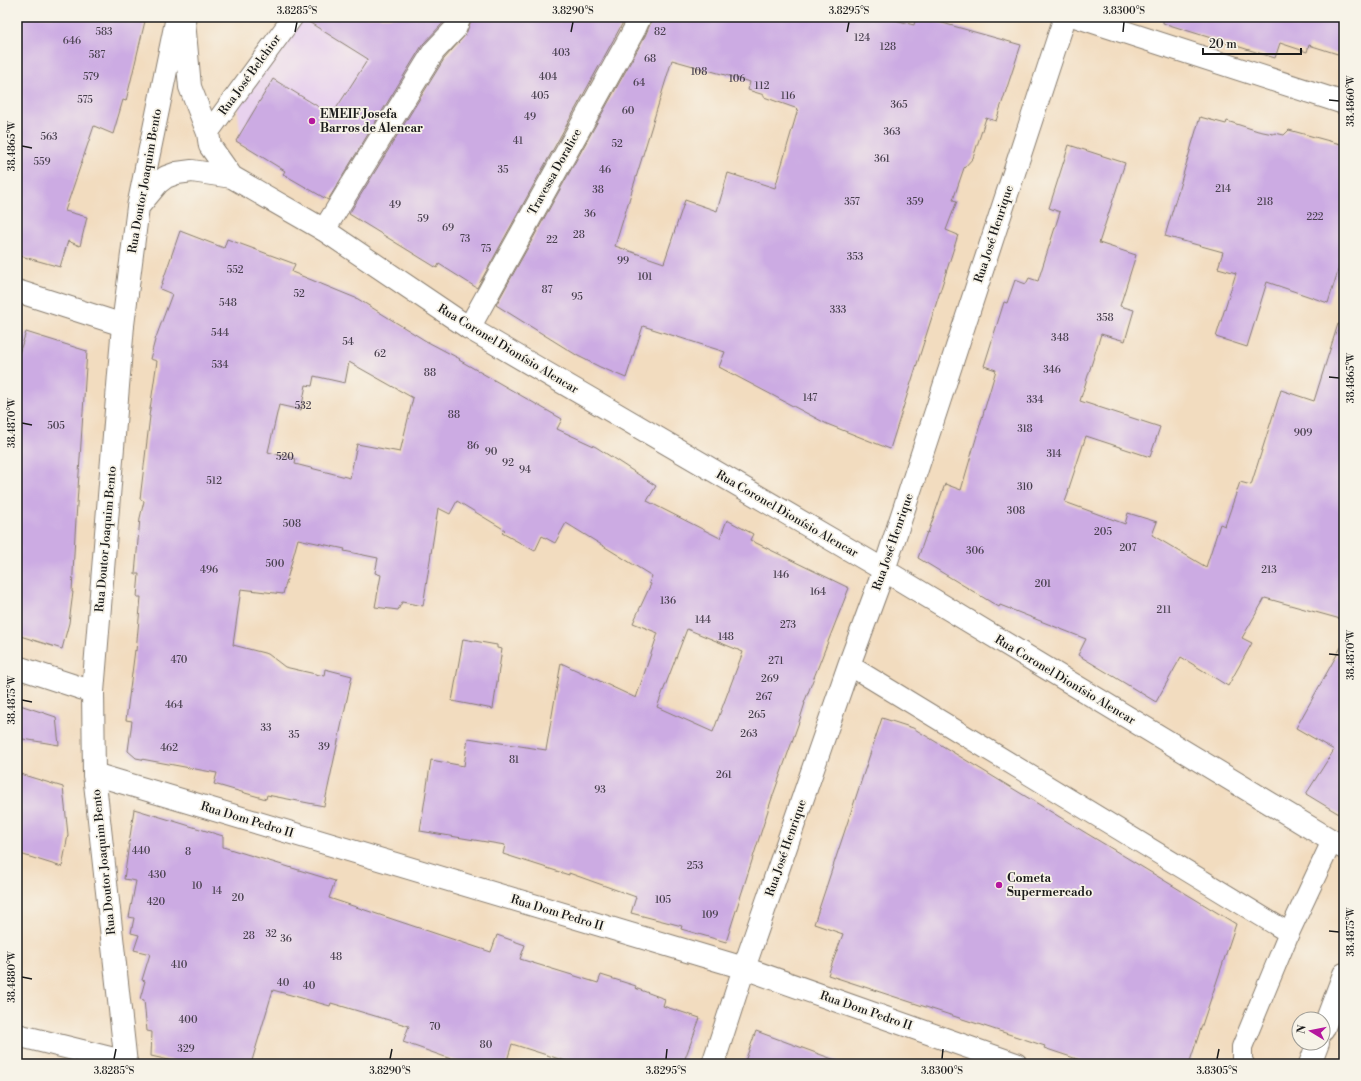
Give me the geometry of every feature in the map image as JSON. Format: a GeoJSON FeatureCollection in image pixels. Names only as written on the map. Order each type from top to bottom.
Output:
{"type":"FeatureCollection","features":[{"type":"Feature","properties":{"kind":"street","name":"Rua Doutor Joaquim Bento"},"geometry":{"type":"LineString","coordinates":[[126,1063],[94,774],[93,692],[123,325],[138,206],[177,17]]}},
{"type":"Feature","properties":{"kind":"street","name":"Rua Coronel Dionísio Alencar"},"geometry":{"type":"LineString","coordinates":[[184,17],[186,59],[190,87],[208,133],[210,146],[232,177]]}},
{"type":"Feature","properties":{"kind":"street"},"geometry":{"type":"LineString","coordinates":[[324,230],[430,57],[455,29],[460,17]]}},
{"type":"Feature","properties":{"kind":"street","name":"Travessa Doralice"},"geometry":{"type":"LineString","coordinates":[[469,328],[640,17]]}},
{"type":"Feature","properties":{"kind":"street","name":"Rua José Henrique"},"geometry":{"type":"LineString","coordinates":[[713,1064],[744,968],[849,665],[884,570],[1065,17]]}},
{"type":"Feature","properties":{"kind":"street"},"geometry":{"type":"LineString","coordinates":[[1078,17],[1344,103]]}},
{"type":"Feature","properties":{"kind":"street","name":"Rua Coronel Dionísio Alencar"},"geometry":{"type":"LineString","coordinates":[[138,206],[166,177],[176,173],[192,171],[232,177],[324,230],[469,328],[884,570],[1338,844]]}},
{"type":"Feature","properties":{"kind":"street"},"geometry":{"type":"LineString","coordinates":[[17,291],[123,325]]}},
{"type":"Feature","properties":{"kind":"street"},"geometry":{"type":"LineString","coordinates":[[17,667],[93,692]]}},
{"type":"Feature","properties":{"kind":"street","name":"Rua Dom Pedro II"},"geometry":{"type":"LineString","coordinates":[[94,774],[744,968],[1016,1064]]}},
{"type":"Feature","properties":{"kind":"street"},"geometry":{"type":"LineString","coordinates":[[1330,1011],[1344,974]]}},
{"type":"Feature","properties":{"kind":"street"},"geometry":{"type":"LineString","coordinates":[[17,1035],[126,1063]]}},
{"type":"Feature","properties":{"kind":"street"},"geometry":{"type":"LineString","coordinates":[[1310,1064],[1315,1051]]}},
{"type":"Feature","properties":{"kind":"lane","name":"Rua José Belchior"},"geometry":{"type":"LineString","coordinates":[[208,133],[292,17]]}},
{"type":"Feature","properties":{"kind":"lane"},"geometry":{"type":"LineString","coordinates":[[849,665],[1288,934]]}},
{"type":"Feature","properties":{"kind":"lane"},"geometry":{"type":"LineString","coordinates":[[1244,1064],[1242,1060],[1242,1047],[1288,934],[1338,844]]}},
{"type":"Feature","properties":{"kind":"shaded area","name":"EMEIF Josefa Barros de Alencar"},"geometry":{"type":"Polygon","coordinates":[[[298,17],[446,17],[442,29],[338,196],[241,142],[237,101],[298,17]]]}},
{"type":"Feature","properties":{"kind":"building"},"geometry":{"type":"Polygon","coordinates":[[[17,17],[146,17],[126,101],[123,100],[113,134],[94,126],[65,211],[87,217],[80,246],[68,241],[60,267],[17,255],[17,17]]]}},
{"type":"Feature","properties":{"kind":"building","name":"EMEIF Josefa Barros de Alencar"},"geometry":{"type":"Polygon","coordinates":[[[304,17],[446,17],[444,22],[423,44],[328,200],[283,174],[285,171],[236,141],[273,79],[332,115],[368,59],[304,19],[304,17]]]}},
{"type":"Feature","properties":{"kind":"building"},"geometry":{"type":"Polygon","coordinates":[[[472,17],[626,17],[477,288],[439,264],[437,268],[349,214],[444,59],[466,34],[472,17]]]}},
{"type":"Feature","properties":{"kind":"building"},"geometry":{"type":"Polygon","coordinates":[[[652,17],[884,17],[914,25],[916,17],[921,17],[1021,45],[996,121],[986,118],[973,158],[964,168],[953,200],[957,201],[946,230],[958,235],[890,449],[827,424],[719,367],[725,352],[643,326],[626,378],[578,356],[496,305],[645,36],[652,17]],[[672,60],[615,246],[664,263],[685,200],[717,211],[728,173],[775,188],[798,109],[748,90],[750,82],[672,60]]]}},
{"type":"Feature","properties":{"kind":"building"},"geometry":{"type":"Polygon","coordinates":[[[1163,17],[1344,17],[1344,56],[1309,45],[1307,52],[1280,43],[1275,58],[1163,23],[1163,17]]]}},
{"type":"Feature","properties":{"kind":"building"},"geometry":{"type":"Polygon","coordinates":[[[1200,117],[1226,124],[1227,121],[1273,134],[1284,135],[1289,130],[1344,145],[1344,252],[1328,303],[1267,282],[1247,347],[1216,337],[1236,273],[1218,268],[1223,252],[1165,236],[1200,117]]]}},
{"type":"Feature","properties":{"kind":"building"},"geometry":{"type":"Polygon","coordinates":[[[1069,145],[1125,163],[1099,243],[1136,255],[1120,306],[1134,310],[1125,341],[1101,334],[1080,401],[1160,427],[1150,457],[1086,436],[1065,502],[1125,524],[1128,513],[1157,522],[1152,535],[1206,567],[1220,524],[1225,526],[1240,482],[1251,485],[1281,390],[1314,401],[1338,324],[1344,325],[1344,620],[1265,598],[1242,638],[1252,643],[1228,686],[1181,657],[1156,702],[1078,655],[1086,639],[1000,605],[999,607],[918,558],[945,484],[961,490],[996,370],[984,366],[1004,302],[1007,303],[1015,280],[1026,284],[1029,278],[1038,281],[1060,212],[1049,208],[1069,145]]]}},
{"type":"Feature","properties":{"kind":"building"},"geometry":{"type":"Polygon","coordinates":[[[180,231],[224,248],[227,239],[295,264],[292,272],[358,299],[426,341],[460,359],[459,360],[562,419],[557,429],[596,447],[656,486],[647,501],[720,538],[727,520],[753,534],[750,540],[849,588],[804,703],[726,942],[681,929],[682,926],[631,913],[636,897],[569,873],[569,875],[503,854],[505,845],[420,831],[431,760],[464,766],[468,738],[546,750],[561,663],[636,698],[658,633],[633,623],[651,584],[649,583],[652,576],[566,523],[555,543],[542,536],[535,551],[502,533],[505,530],[457,501],[450,514],[438,508],[423,606],[402,602],[398,610],[375,607],[381,575],[375,573],[378,558],[298,539],[283,594],[241,589],[233,645],[268,654],[285,667],[324,676],[325,669],[352,676],[324,806],[267,795],[266,799],[214,784],[217,773],[136,758],[128,751],[132,721],[126,720],[135,650],[136,651],[141,597],[137,597],[139,574],[135,574],[140,518],[144,501],[140,499],[149,416],[157,361],[150,359],[155,340],[172,294],[160,289],[180,231]],[[349,362],[345,383],[314,376],[312,386],[306,385],[301,410],[279,405],[268,452],[296,459],[295,464],[350,478],[357,444],[400,452],[413,398],[349,362]],[[687,629],[657,707],[713,732],[743,652],[687,629]]]}},
{"type":"Feature","properties":{"kind":"building"},"geometry":{"type":"Polygon","coordinates":[[[26,332],[87,351],[75,535],[73,592],[69,623],[62,649],[17,635],[17,360],[26,332]]]}},
{"type":"Feature","properties":{"kind":"building"},"geometry":{"type":"Polygon","coordinates":[[[463,639],[497,645],[497,648],[502,649],[493,709],[452,701],[463,639]]]}},
{"type":"Feature","properties":{"kind":"building"},"geometry":{"type":"Polygon","coordinates":[[[1344,642],[1344,817],[1306,794],[1334,750],[1296,728],[1344,642]]]}},
{"type":"Feature","properties":{"kind":"building"},"geometry":{"type":"Polygon","coordinates":[[[17,704],[56,717],[59,745],[17,738],[17,704]]]}},
{"type":"Feature","properties":{"kind":"building","name":"Cometa Supermercado"},"geometry":{"type":"Polygon","coordinates":[[[882,718],[913,728],[1236,924],[1189,1064],[1092,1064],[1044,1048],[1045,1046],[828,975],[843,934],[814,924],[882,718]]]}},
{"type":"Feature","properties":{"kind":"building"},"geometry":{"type":"Polygon","coordinates":[[[17,773],[63,787],[68,835],[62,867],[17,853],[17,773]]]}},
{"type":"Feature","properties":{"kind":"building"},"geometry":{"type":"Polygon","coordinates":[[[134,809],[223,836],[223,847],[335,881],[329,898],[491,952],[497,935],[525,945],[520,959],[598,983],[601,975],[636,986],[635,988],[665,999],[663,1006],[700,1018],[683,1064],[575,1064],[512,1044],[506,1064],[465,1064],[403,1042],[409,1026],[331,1003],[330,1006],[273,990],[251,1064],[187,1064],[151,1056],[152,1032],[147,1031],[144,1000],[140,999],[145,981],[142,980],[150,954],[134,950],[139,935],[131,933],[134,918],[129,917],[136,881],[124,879],[134,809]]]}},
{"type":"Feature","properties":{"kind":"building"},"geometry":{"type":"Polygon","coordinates":[[[756,1031],[838,1061],[838,1064],[744,1064],[756,1031]]]}},
{"type":"Feature","properties":{"kind":"place","name":"EMEIF Josefa Barros de Alencar"},"geometry":{"type":"Point","coordinates":[312,121]}},
{"type":"Feature","properties":{"kind":"place","name":"Cometa Supermercado"},"geometry":{"type":"Point","coordinates":[999,885]}}]}
